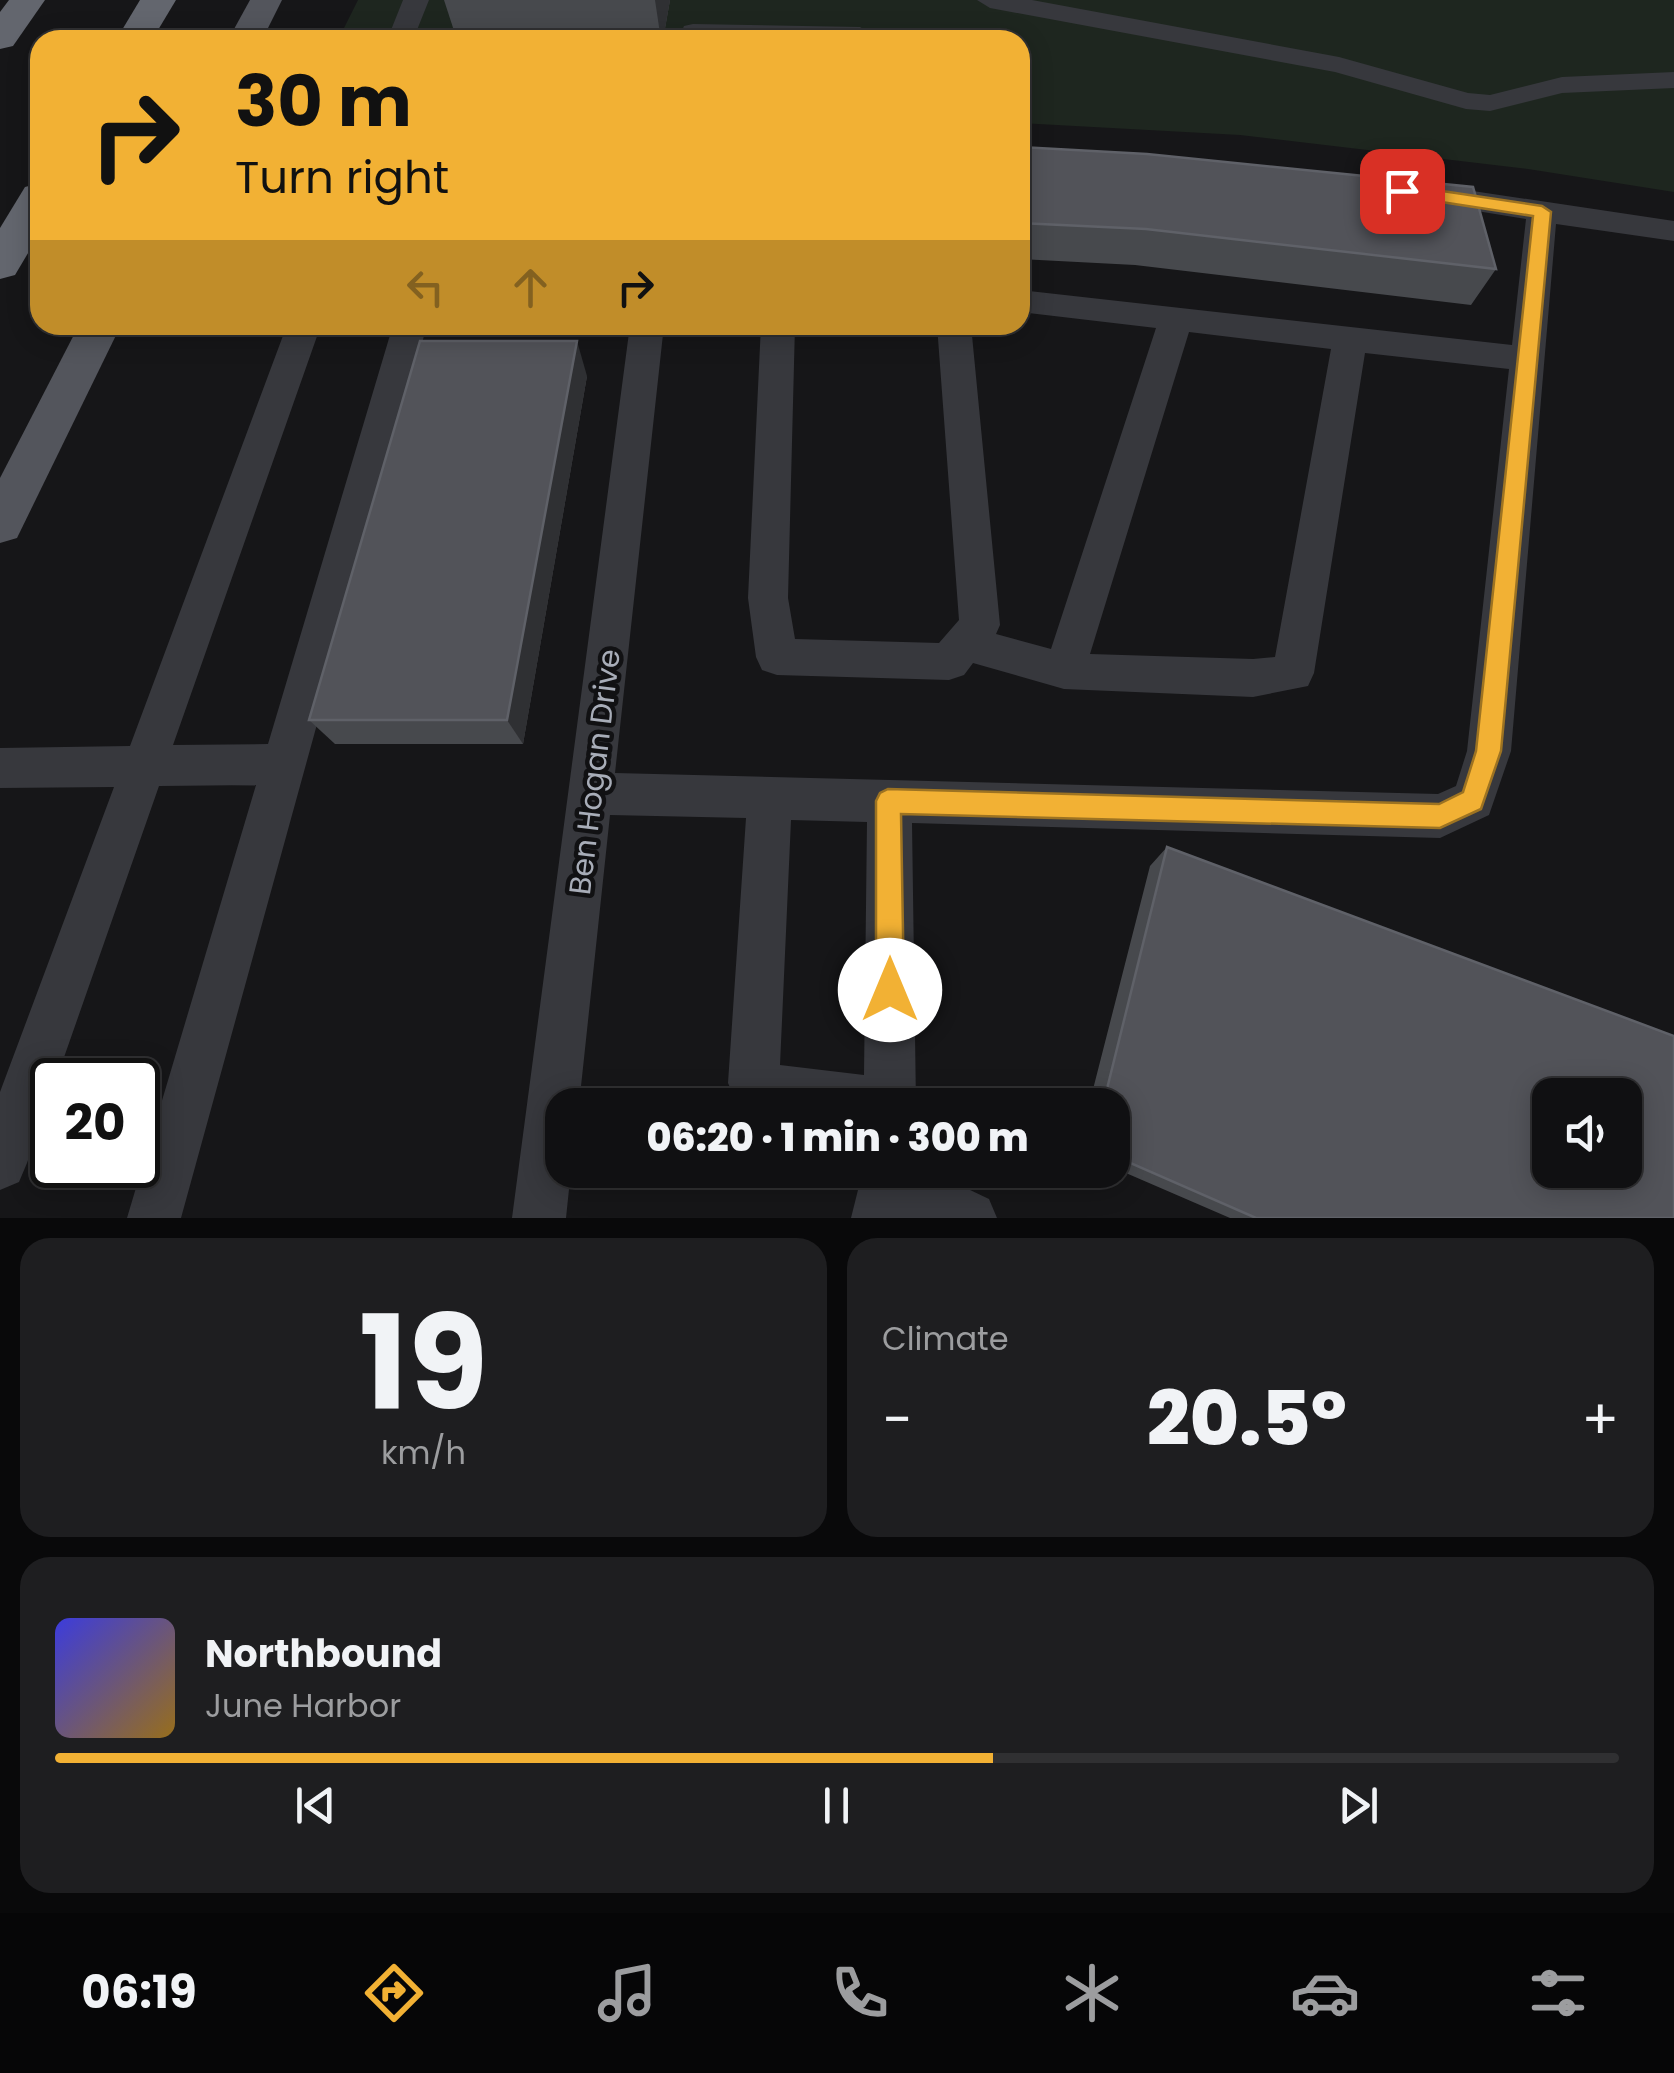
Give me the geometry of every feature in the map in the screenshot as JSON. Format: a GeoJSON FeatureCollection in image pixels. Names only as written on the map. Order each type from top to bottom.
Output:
{"type":"FeatureCollection","features":[{"type":"Feature","properties":{"kind":"highway"},"geometry":{"type":"LineString","coordinates":[[0,38],[27,0]]}},
{"type":"Feature","properties":{"kind":"highway"},"geometry":{"type":"LineString","coordinates":[[140,30],[158,0]]}},
{"type":"Feature","properties":{"kind":"highway"},"geometry":{"type":"LineString","coordinates":[[0,264],[30,214]]}},
{"type":"Feature","properties":{"kind":"main road"},"geometry":{"type":"LineString","coordinates":[[250,30],[266,0]]}},
{"type":"Feature","properties":{"kind":"main road"},"geometry":{"type":"LineString","coordinates":[[0,524],[95,335]]}},
{"type":"Feature","properties":{"kind":"street"},"geometry":{"type":"LineString","coordinates":[[404,30],[416,0]]}},
{"type":"Feature","properties":{"kind":"street"},"geometry":{"type":"LineString","coordinates":[[990,0],[1339,64],[1466,101],[1490,103],[1562,85],[1674,80]]}},
{"type":"Feature","properties":{"kind":"street"},"geometry":{"type":"LineString","coordinates":[[1406,192],[1674,231]]}},
{"type":"Feature","properties":{"kind":"street"},"geometry":{"type":"LineString","coordinates":[[594,793],[1440,816],[1472,800],[1488,751],[1542,212]]}},
{"type":"Feature","properties":{"kind":"street"},"geometry":{"type":"LineString","coordinates":[[1030,302],[1527,359]]}},
{"type":"Feature","properties":{"kind":"street"},"geometry":{"type":"LineString","coordinates":[[1064,671],[1176,319]]}},
{"type":"Feature","properties":{"kind":"street"},"geometry":{"type":"LineString","coordinates":[[0,1163],[300,335]]}},
{"type":"Feature","properties":{"kind":"street"},"geometry":{"type":"LineString","coordinates":[[154,1218],[407,335]]}},
{"type":"Feature","properties":{"kind":"street","name":"Ben Hogan Drive"},"geometry":{"type":"LineString","coordinates":[[538,1218],[594,793],[647,335]]}},
{"type":"Feature","properties":{"kind":"street"},"geometry":{"type":"LineString","coordinates":[[778,335],[768,598],[777,657],[949,662],[980,625],[955,335]]}},
{"type":"Feature","properties":{"kind":"street"},"geometry":{"type":"LineString","coordinates":[[964,644],[1064,671],[1254,678],[1294,673],[1350,339]]}},
{"type":"Feature","properties":{"kind":"street"},"geometry":{"type":"LineString","coordinates":[[0,768],[284,764]]}},
{"type":"Feature","properties":{"kind":"street"},"geometry":{"type":"LineString","coordinates":[[762,1088],[754,1083],[770,798]]}},
{"type":"Feature","properties":{"kind":"street"},"geometry":{"type":"LineString","coordinates":[[888,801],[890,1088]]}},
{"type":"Feature","properties":{"kind":"street"},"geometry":{"type":"LineString","coordinates":[[886,1189],[970,1218]]}},
{"type":"Feature","properties":{"kind":"shaded area"},"geometry":{"type":"Polygon","coordinates":[[[358,0],[1674,0],[1674,192],[1528,169],[1240,135],[1030,124],[1030,30],[343,30],[358,0]]]}},
{"type":"Feature","properties":{"kind":"building"},"geometry":{"type":"Polygon","coordinates":[[[1030,148],[1147,154],[1473,187],[1496,269],[1146,229],[1030,223],[1030,148]]]}},
{"type":"Feature","properties":{"kind":"building"},"geometry":{"type":"Polygon","coordinates":[[[420,341],[577,341],[507,720],[309,720],[420,341]]]}},
{"type":"Feature","properties":{"kind":"building"},"geometry":{"type":"Polygon","coordinates":[[[1167,847],[1674,1036],[1674,1218],[1256,1218],[1130,1163],[1130,1088],[1107,1088],[1167,847]]]}},
{"type":"Feature","properties":{"kind":"route"},"geometry":{"type":"LineString","coordinates":[[890,990],[888,801],[1440,816],[1472,800],[1488,751],[1542,212],[1402,191]]}}]}
